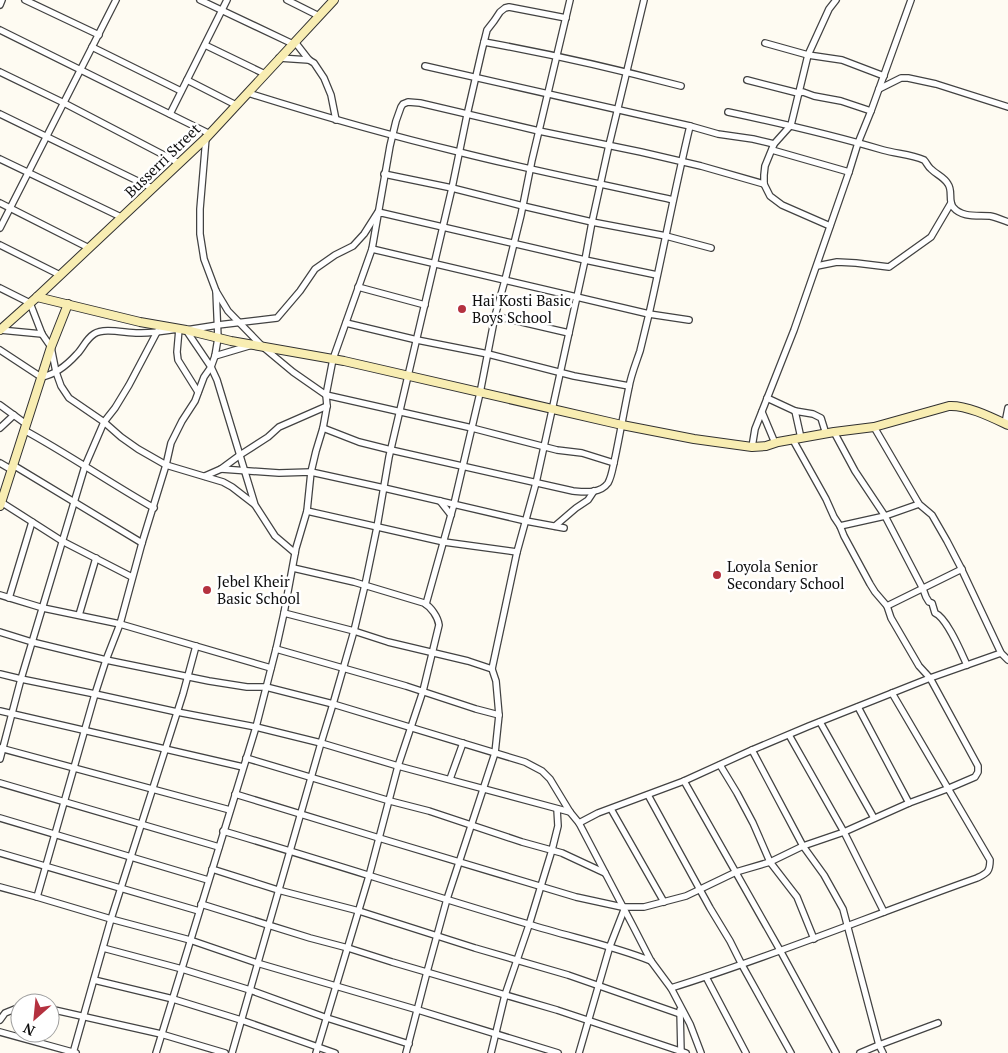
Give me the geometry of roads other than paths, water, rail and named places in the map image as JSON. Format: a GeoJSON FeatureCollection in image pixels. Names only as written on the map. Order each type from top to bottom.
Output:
{"type":"FeatureCollection","features":[{"type":"Feature","properties":{"kind":"main road","name":"Busserri Street"},"geometry":{"type":"LineString","coordinates":[[0,330],[38,297],[208,136],[334,0]]}},
{"type":"Feature","properties":{"kind":"main road"},"geometry":{"type":"LineString","coordinates":[[38,297],[140,322],[332,359],[622,425],[694,439],[752,447],[766,446],[834,432],[874,427],[938,408],[957,405],[1006,424]]}},
{"type":"Feature","properties":{"kind":"main road"},"geometry":{"type":"LineString","coordinates":[[1,504],[51,347],[68,304]]}},
{"type":"Feature","properties":{"kind":"street"},"geometry":{"type":"LineString","coordinates":[[0,5],[2,0]]}},
{"type":"Feature","properties":{"kind":"street"},"geometry":{"type":"LineString","coordinates":[[24,0],[99,35]]}},
{"type":"Feature","properties":{"kind":"street"},"geometry":{"type":"LineString","coordinates":[[0,228],[116,0]]}},
{"type":"Feature","properties":{"kind":"street"},"geometry":{"type":"LineString","coordinates":[[200,0],[294,43],[314,63],[324,78],[331,95],[336,120]]}},
{"type":"Feature","properties":{"kind":"street"},"geometry":{"type":"LineString","coordinates":[[170,114],[227,0]]}},
{"type":"Feature","properties":{"kind":"street"},"geometry":{"type":"LineString","coordinates":[[287,0],[319,16]]}},
{"type":"Feature","properties":{"kind":"street"},"geometry":{"type":"LineString","coordinates":[[426,604],[452,515],[480,393],[495,316],[514,244],[570,0]]}},
{"type":"Feature","properties":{"kind":"street"},"geometry":{"type":"LineString","coordinates":[[406,1053],[447,899],[495,753],[499,714],[496,681],[492,669],[517,552],[536,483],[578,296],[617,109],[644,0]]}},
{"type":"Feature","properties":{"kind":"street"},"geometry":{"type":"LineString","coordinates":[[830,226],[782,205],[770,196],[764,184],[765,166],[773,147],[791,125],[808,55],[829,9],[836,0]]}},
{"type":"Feature","properties":{"kind":"street"},"geometry":{"type":"LineString","coordinates":[[752,447],[755,429],[794,330],[858,143],[872,111],[911,2],[902,0]]}},
{"type":"Feature","properties":{"kind":"street"},"geometry":{"type":"LineString","coordinates":[[232,1053],[320,743],[354,632],[377,527],[391,450],[487,30],[500,12],[509,7],[566,18]]}},
{"type":"Feature","properties":{"kind":"street"},"geometry":{"type":"LineString","coordinates":[[0,30],[170,114],[208,136],[200,209],[200,234],[204,260],[216,291],[228,311],[262,347],[293,372],[326,395],[566,451],[574,451],[614,463]]}},
{"type":"Feature","properties":{"kind":"street"},"geometry":{"type":"LineString","coordinates":[[484,42],[627,71],[681,86]]}},
{"type":"Feature","properties":{"kind":"street"},"geometry":{"type":"LineString","coordinates":[[765,43],[808,55],[842,60],[884,76]]}},
{"type":"Feature","properties":{"kind":"street"},"geometry":{"type":"LineString","coordinates":[[205,44],[265,74]]}},
{"type":"Feature","properties":{"kind":"street"},"geometry":{"type":"LineString","coordinates":[[92,47],[181,91]]}},
{"type":"Feature","properties":{"kind":"street"},"geometry":{"type":"LineString","coordinates":[[279,58],[309,60]]}},
{"type":"Feature","properties":{"kind":"street"},"geometry":{"type":"LineString","coordinates":[[426,66],[718,134],[752,139],[849,172]]}},
{"type":"Feature","properties":{"kind":"street"},"geometry":{"type":"LineString","coordinates":[[0,72],[179,163]]}},
{"type":"Feature","properties":{"kind":"street"},"geometry":{"type":"LineString","coordinates":[[879,89],[896,80],[908,78],[936,84],[1008,107]]}},
{"type":"Feature","properties":{"kind":"street"},"geometry":{"type":"LineString","coordinates":[[187,80],[236,105]]}},
{"type":"Feature","properties":{"kind":"street"},"geometry":{"type":"LineString","coordinates":[[747,80],[798,93],[803,92],[841,101],[872,111]]}},
{"type":"Feature","properties":{"kind":"street"},"geometry":{"type":"LineString","coordinates":[[248,93],[336,120],[460,153],[673,200]]}},
{"type":"Feature","properties":{"kind":"street"},"geometry":{"type":"LineString","coordinates":[[156,1053],[256,727],[276,649],[295,553],[306,511],[311,472],[327,406],[326,395],[332,359],[372,249],[392,135],[403,104],[408,102],[420,103],[701,166],[764,184]]}},
{"type":"Feature","properties":{"kind":"street"},"geometry":{"type":"LineString","coordinates":[[728,112],[791,125],[914,156],[924,160],[928,168],[947,182],[951,192],[951,203],[931,237],[889,267],[837,262],[817,266]]}},
{"type":"Feature","properties":{"kind":"street"},"geometry":{"type":"LineString","coordinates":[[0,114],[152,188]]}},
{"type":"Feature","properties":{"kind":"street"},"geometry":{"type":"LineString","coordinates":[[323,428],[359,442],[573,491],[598,491],[604,487],[609,481],[614,463],[629,386],[649,314],[690,126]]}},
{"type":"Feature","properties":{"kind":"street"},"geometry":{"type":"LineString","coordinates":[[0,158],[121,217]]}},
{"type":"Feature","properties":{"kind":"street"},"geometry":{"type":"LineString","coordinates":[[384,174],[452,188],[592,222],[666,236],[711,248]]}},
{"type":"Feature","properties":{"kind":"street"},"geometry":{"type":"LineString","coordinates":[[0,203],[89,248]]}},
{"type":"Feature","properties":{"kind":"street"},"geometry":{"type":"LineString","coordinates":[[951,203],[964,214],[990,216],[1008,222]]}},
{"type":"Feature","properties":{"kind":"street"},"geometry":{"type":"LineString","coordinates":[[378,212],[657,275]]}},
{"type":"Feature","properties":{"kind":"street"},"geometry":{"type":"LineString","coordinates":[[0,350],[42,377],[56,372],[77,354],[88,339],[96,333],[107,331],[139,334],[277,318],[315,269],[335,255],[353,246],[364,234],[378,212]]}},
{"type":"Feature","properties":{"kind":"street"},"geometry":{"type":"LineString","coordinates":[[0,245],[60,275]]}},
{"type":"Feature","properties":{"kind":"street"},"geometry":{"type":"LineString","coordinates":[[372,249],[649,314],[689,320]]}},
{"type":"Feature","properties":{"kind":"street"},"geometry":{"type":"LineString","coordinates":[[358,287],[425,305]]}},
{"type":"Feature","properties":{"kind":"street"},"geometry":{"type":"LineString","coordinates":[[0,288],[30,303],[42,334],[51,347],[61,386],[69,398],[104,422],[138,449],[166,465],[223,482],[255,504]]}},
{"type":"Feature","properties":{"kind":"street"},"geometry":{"type":"LineString","coordinates":[[37,897],[95,694],[120,624],[171,444],[182,421],[195,402],[204,377],[211,368],[215,356],[218,338],[216,291]]}},
{"type":"Feature","properties":{"kind":"street"},"geometry":{"type":"LineString","coordinates":[[495,316],[569,333]]}},
{"type":"Feature","properties":{"kind":"street"},"geometry":{"type":"LineString","coordinates":[[346,324],[488,354],[560,373],[629,386]]}},
{"type":"Feature","properties":{"kind":"street"},"geometry":{"type":"LineString","coordinates":[[0,330],[42,334]]}},
{"type":"Feature","properties":{"kind":"street"},"geometry":{"type":"LineString","coordinates":[[183,330],[211,368],[217,380],[255,504],[274,536],[295,553]]}},
{"type":"Feature","properties":{"kind":"street"},"geometry":{"type":"LineString","coordinates":[[183,330],[177,352],[178,360],[198,392]]}},
{"type":"Feature","properties":{"kind":"street"},"geometry":{"type":"LineString","coordinates":[[0,759],[1,749],[21,679],[84,466],[104,422],[129,386],[157,332]]}},
{"type":"Feature","properties":{"kind":"street"},"geometry":{"type":"LineString","coordinates":[[215,356],[252,345]]}},
{"type":"Feature","properties":{"kind":"street"},"geometry":{"type":"LineString","coordinates":[[767,398],[795,411],[813,414],[821,418],[826,434]]}},
{"type":"Feature","properties":{"kind":"street"},"geometry":{"type":"LineString","coordinates":[[0,405],[14,415],[25,427],[122,490],[154,508]]}},
{"type":"Feature","properties":{"kind":"street"},"geometry":{"type":"LineString","coordinates":[[206,476],[221,469],[268,437],[279,427],[327,406]]}},
{"type":"Feature","properties":{"kind":"street"},"geometry":{"type":"LineString","coordinates":[[1006,424],[1008,408]]}},
{"type":"Feature","properties":{"kind":"street"},"geometry":{"type":"LineString","coordinates":[[235,794],[540,886],[623,909],[644,907],[686,896],[736,872],[770,862],[803,846],[844,832],[909,803],[976,777],[978,766],[930,678],[919,666],[891,618],[887,606],[870,584],[834,517],[797,439],[795,411]]}},
{"type":"Feature","properties":{"kind":"street"},"geometry":{"type":"LineString","coordinates":[[762,412],[775,443]]}},
{"type":"Feature","properties":{"kind":"street"},"geometry":{"type":"LineString","coordinates":[[0,428],[14,415]]}},
{"type":"Feature","properties":{"kind":"street"},"geometry":{"type":"LineString","coordinates":[[874,427],[919,504],[932,515],[962,569],[1008,660]]}},
{"type":"Feature","properties":{"kind":"street"},"geometry":{"type":"LineString","coordinates":[[834,432],[855,471],[885,516],[926,597],[933,605],[935,613],[940,615],[947,625],[967,665]]}},
{"type":"Feature","properties":{"kind":"street"},"geometry":{"type":"LineString","coordinates":[[0,463],[74,502],[142,543]]}},
{"type":"Feature","properties":{"kind":"street"},"geometry":{"type":"LineString","coordinates":[[221,469],[278,473],[311,472],[564,528]]}},
{"type":"Feature","properties":{"kind":"street"},"geometry":{"type":"LineString","coordinates":[[555,526],[588,500],[594,491]]}},
{"type":"Feature","properties":{"kind":"street"},"geometry":{"type":"LineString","coordinates":[[440,501],[452,515]]}},
{"type":"Feature","properties":{"kind":"street"},"geometry":{"type":"LineString","coordinates":[[1,504],[62,541],[132,577]]}},
{"type":"Feature","properties":{"kind":"street"},"geometry":{"type":"LineString","coordinates":[[840,526],[885,516],[919,504]]}},
{"type":"Feature","properties":{"kind":"street"},"geometry":{"type":"LineString","coordinates":[[306,511],[444,542],[517,552]]}},
{"type":"Feature","properties":{"kind":"street"},"geometry":{"type":"LineString","coordinates":[[9,598],[32,522]]}},
{"type":"Feature","properties":{"kind":"street"},"geometry":{"type":"LineString","coordinates":[[79,615],[96,558]]}},
{"type":"Feature","properties":{"kind":"street"},"geometry":{"type":"LineString","coordinates":[[292,568],[365,586],[426,604],[438,619],[439,624],[423,691],[398,766],[369,876],[317,1050]]}},
{"type":"Feature","properties":{"kind":"street"},"geometry":{"type":"LineString","coordinates":[[887,606],[962,569]]}},
{"type":"Feature","properties":{"kind":"street"},"geometry":{"type":"LineString","coordinates":[[0,595],[42,608],[120,624],[271,668]]}},
{"type":"Feature","properties":{"kind":"street"},"geometry":{"type":"LineString","coordinates":[[284,613],[492,669]]}},
{"type":"Feature","properties":{"kind":"street"},"geometry":{"type":"LineString","coordinates":[[0,632],[106,660],[247,687],[266,687],[333,704],[525,762],[542,771],[550,779],[579,823],[651,962],[671,988],[690,1024],[701,1053]]}},
{"type":"Feature","properties":{"kind":"street"},"geometry":{"type":"LineString","coordinates":[[0,1032],[74,1053],[111,920],[196,646]]}},
{"type":"Feature","properties":{"kind":"street"},"geometry":{"type":"LineString","coordinates":[[276,649],[499,714]]}},
{"type":"Feature","properties":{"kind":"street"},"geometry":{"type":"LineString","coordinates":[[579,823],[598,813],[684,781],[752,750],[892,693],[1004,653]]}},
{"type":"Feature","properties":{"kind":"street"},"geometry":{"type":"LineString","coordinates":[[0,674],[256,727],[570,812]]}},
{"type":"Feature","properties":{"kind":"street"},"geometry":{"type":"LineString","coordinates":[[671,988],[781,952],[977,878],[987,872],[990,860],[892,693]]}},
{"type":"Feature","properties":{"kind":"street"},"geometry":{"type":"LineString","coordinates":[[858,707],[909,803]]}},
{"type":"Feature","properties":{"kind":"street"},"geometry":{"type":"LineString","coordinates":[[0,711],[243,768]]}},
{"type":"Feature","properties":{"kind":"street"},"geometry":{"type":"LineString","coordinates":[[820,722],[874,818]]}},
{"type":"Feature","properties":{"kind":"street"},"geometry":{"type":"LineString","coordinates":[[789,735],[844,832],[884,912]]}},
{"type":"Feature","properties":{"kind":"street"},"geometry":{"type":"LineString","coordinates":[[450,779],[463,743]]}},
{"type":"Feature","properties":{"kind":"street"},"geometry":{"type":"LineString","coordinates":[[1,749],[230,810]]}},
{"type":"Feature","properties":{"kind":"street"},"geometry":{"type":"LineString","coordinates":[[752,750],[803,846],[824,875],[843,909],[879,1045],[883,1053]]}},
{"type":"Feature","properties":{"kind":"street"},"geometry":{"type":"LineString","coordinates":[[246,758],[471,824],[522,842],[552,850],[606,873]]}},
{"type":"Feature","properties":{"kind":"street"},"geometry":{"type":"LineString","coordinates":[[720,765],[753,824],[770,862],[797,897],[814,939]]}},
{"type":"Feature","properties":{"kind":"street"},"geometry":{"type":"LineString","coordinates":[[684,781],[836,1053]]}},
{"type":"Feature","properties":{"kind":"street"},"geometry":{"type":"LineString","coordinates":[[0,783],[218,847]]}},
{"type":"Feature","properties":{"kind":"street"},"geometry":{"type":"LineString","coordinates":[[648,795],[792,1053]]}},
{"type":"Feature","properties":{"kind":"street"},"geometry":{"type":"LineString","coordinates":[[491,1053],[505,995],[552,850],[558,826],[557,809]]}},
{"type":"Feature","properties":{"kind":"street"},"geometry":{"type":"LineString","coordinates":[[611,809],[664,902]]}},
{"type":"Feature","properties":{"kind":"street"},"geometry":{"type":"LineString","coordinates":[[0,818],[208,880]]}},
{"type":"Feature","properties":{"kind":"street"},"geometry":{"type":"LineString","coordinates":[[224,831],[529,925],[630,952],[651,962]]}},
{"type":"Feature","properties":{"kind":"street"},"geometry":{"type":"LineString","coordinates":[[0,853],[121,888],[348,948],[557,1010],[683,1052],[679,1006]]}},
{"type":"Feature","properties":{"kind":"street"},"geometry":{"type":"LineString","coordinates":[[212,869],[568,975],[680,1014]]}},
{"type":"Feature","properties":{"kind":"street"},"geometry":{"type":"LineString","coordinates":[[0,887],[111,920],[190,940],[258,963],[558,1053]]}},
{"type":"Feature","properties":{"kind":"street"},"geometry":{"type":"LineString","coordinates":[[579,1053],[610,946],[623,909]]}},
{"type":"Feature","properties":{"kind":"street"},"geometry":{"type":"LineString","coordinates":[[104,948],[250,990],[327,1018],[409,1044]]}},
{"type":"Feature","properties":{"kind":"street"},"geometry":{"type":"LineString","coordinates":[[706,978],[746,1053]]}},
{"type":"Feature","properties":{"kind":"street"},"geometry":{"type":"LineString","coordinates":[[94,980],[173,999],[241,1020],[317,1050],[335,1053]]}},
{"type":"Feature","properties":{"kind":"street"},"geometry":{"type":"LineString","coordinates":[[60,1011],[161,1034],[225,1053]]}},
{"type":"Feature","properties":{"kind":"street"},"geometry":{"type":"LineString","coordinates":[[0,1020],[10,1012]]}},
{"type":"Feature","properties":{"kind":"street"},"geometry":{"type":"LineString","coordinates":[[860,1053],[938,1023]]}},
{"type":"Feature","properties":{"kind":"place","name":"Hai Kosti Basic Boys School"},"geometry":{"type":"Point","coordinates":[462,309]}},
{"type":"Feature","properties":{"kind":"place","name":"Loyola Senior Secondary School"},"geometry":{"type":"Point","coordinates":[717,575]}},
{"type":"Feature","properties":{"kind":"place","name":"Jebel Kheir Basic School"},"geometry":{"type":"Point","coordinates":[207,590]}}]}
